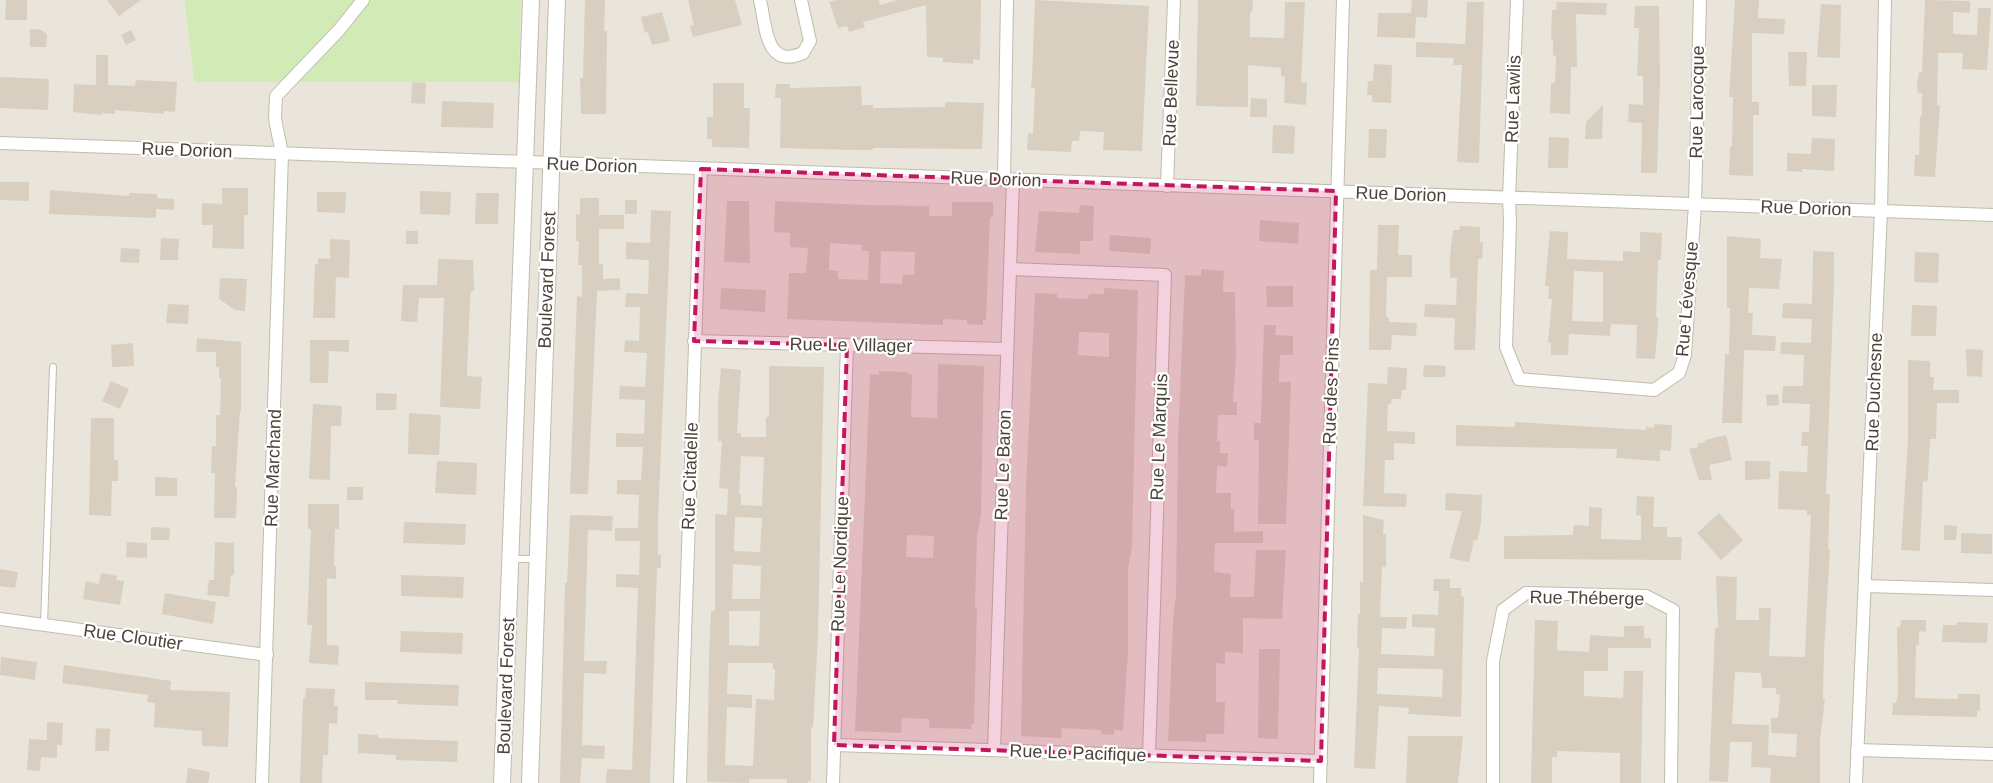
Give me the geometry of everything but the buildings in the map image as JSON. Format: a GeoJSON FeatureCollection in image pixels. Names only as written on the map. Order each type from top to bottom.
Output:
{"type":"FeatureCollection","features":[{"type":"Feature","properties":{"kind":"street","name":"Rue Marchand"},"geometry":{"type":"LineString","coordinates":[[262,783],[282,154],[275,119],[276,96],[339,30],[363,0]]}},
{"type":"Feature","properties":{"kind":"street","name":"Boulevard Forest"},"geometry":{"type":"LineString","coordinates":[[502,783],[531,0]]}},
{"type":"Feature","properties":{"kind":"street","name":"Boulevard Forest"},"geometry":{"type":"LineString","coordinates":[[530,783],[557,0]]}},
{"type":"Feature","properties":{"kind":"street"},"geometry":{"type":"LineString","coordinates":[[760,0],[770,47],[777,54],[786,57],[803,53],[810,41],[801,0]]}},
{"type":"Feature","properties":{"kind":"street","name":"Rue Le Baron"},"geometry":{"type":"LineString","coordinates":[[994,750],[1010,269],[1007,0]]}},
{"type":"Feature","properties":{"kind":"street","name":"Rue Bellevue"},"geometry":{"type":"LineString","coordinates":[[1167,186],[1174,0]]}},
{"type":"Feature","properties":{"kind":"street","name":"Rue des Pins"},"geometry":{"type":"LineString","coordinates":[[1320,783],[1343,0]]}},
{"type":"Feature","properties":{"kind":"street","name":"Rue Lawlis"},"geometry":{"type":"LineString","coordinates":[[1508,198],[1517,0]]}},
{"type":"Feature","properties":{"kind":"street","name":"Rue Larocque"},"geometry":{"type":"LineString","coordinates":[[1695,204],[1700,0]]}},
{"type":"Feature","properties":{"kind":"street","name":"Rue Duchesne"},"geometry":{"type":"LineString","coordinates":[[1856,783],[1881,211],[1885,0]]}},
{"type":"Feature","properties":{"kind":"street","name":"Rue Dorion"},"geometry":{"type":"LineString","coordinates":[[0,143],[1993,215]]}},
{"type":"Feature","properties":{"kind":"street","name":"Rue Citadelle"},"geometry":{"type":"LineString","coordinates":[[680,783],[701,169]]}},
{"type":"Feature","properties":{"kind":"street","name":"Rue Lévesque"},"geometry":{"type":"LineString","coordinates":[[1508,198],[1510,223],[1506,347],[1519,379],[1654,390],[1679,373],[1685,355],[1695,204]]}},
{"type":"Feature","properties":{"kind":"street","name":"Rue Le Marquis"},"geometry":{"type":"LineString","coordinates":[[1010,269],[1165,275],[1148,756]]}},
{"type":"Feature","properties":{"kind":"street","name":"Rue Le Villager"},"geometry":{"type":"LineString","coordinates":[[694,341],[1007,349]]}},
{"type":"Feature","properties":{"kind":"street","name":"Rue Le Nordique"},"geometry":{"type":"LineString","coordinates":[[833,783],[847,345]]}},
{"type":"Feature","properties":{"kind":"street"},"geometry":{"type":"LineString","coordinates":[[1866,586],[1993,590]]}},
{"type":"Feature","properties":{"kind":"street","name":"Rue Théberge"},"geometry":{"type":"LineString","coordinates":[[1493,783],[1493,661],[1503,610],[1526,593],[1646,596],[1673,610],[1671,783]]}},
{"type":"Feature","properties":{"kind":"street","name":"Rue Cloutier"},"geometry":{"type":"LineString","coordinates":[[0,619],[267,655]]}},
{"type":"Feature","properties":{"kind":"street","name":"Rue Le Pacifique"},"geometry":{"type":"LineString","coordinates":[[834,745],[1321,761]]}},
{"type":"Feature","properties":{"kind":"street"},"geometry":{"type":"LineString","coordinates":[[1857,750],[1993,754]]}},
{"type":"Feature","properties":{"kind":"lane"},"geometry":{"type":"LineString","coordinates":[[44,625],[53,367]]}},
{"type":"Feature","properties":{"kind":"lane"},"geometry":{"type":"LineString","coordinates":[[510,559],[537,560]]}},
{"type":"Feature","properties":{"kind":"highlighted area"},"geometry":{"type":"Polygon","coordinates":[[[701,169],[1336,191],[1321,761],[834,745],[847,345],[694,341],[701,169]]]}},
{"type":"Feature","properties":{"kind":"shaded area"},"geometry":{"type":"Polygon","coordinates":[[[0,0],[184,0],[194,82],[519,82],[521,0],[1993,0],[1993,783],[0,783],[0,0]]]}},
{"type":"Feature","properties":{"kind":"green space"},"geometry":{"type":"Polygon","coordinates":[[[184,0],[521,0],[519,82],[194,82],[184,0]]]}}]}
